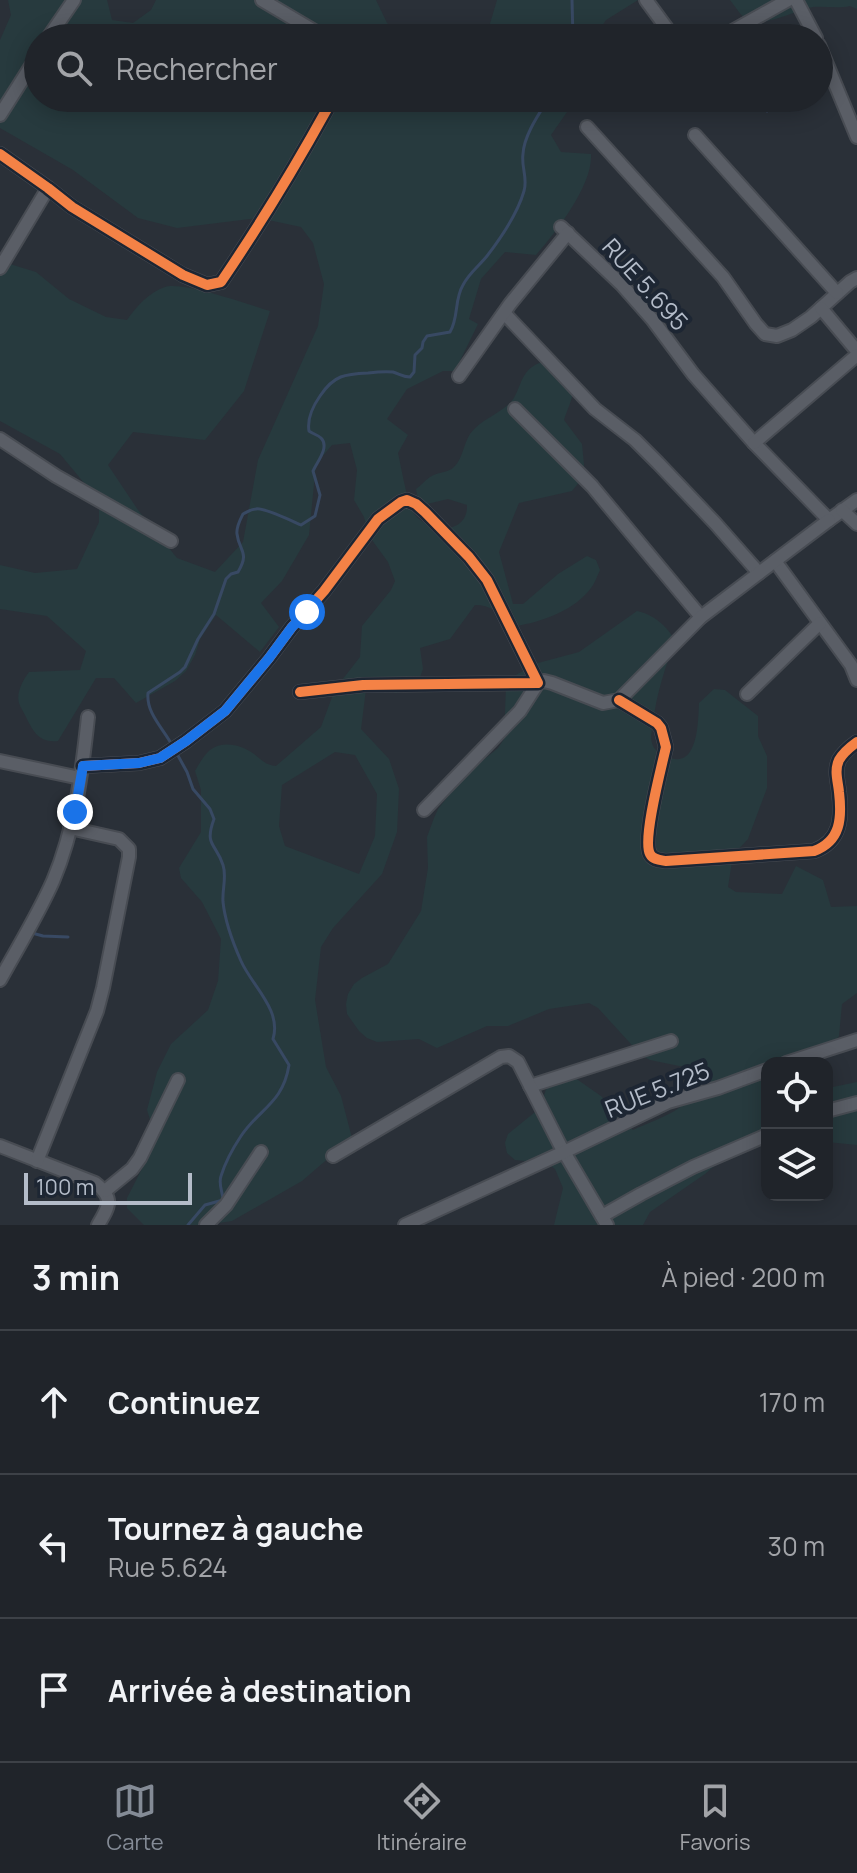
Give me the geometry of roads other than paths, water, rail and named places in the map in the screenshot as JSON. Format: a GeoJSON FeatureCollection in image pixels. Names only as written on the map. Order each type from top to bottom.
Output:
{"type":"FeatureCollection","features":[{"type":"Feature","properties":{"kind":"street"},"geometry":{"type":"LineString","coordinates":[[58,24],[74,0]]}},
{"type":"Feature","properties":{"kind":"street"},"geometry":{"type":"LineString","coordinates":[[262,0],[302,24]]}},
{"type":"Feature","properties":{"kind":"street"},"geometry":{"type":"LineString","coordinates":[[646,0],[664,24]]}},
{"type":"Feature","properties":{"kind":"street"},"geometry":{"type":"LineString","coordinates":[[745,24],[788,0]]}},
{"type":"Feature","properties":{"kind":"street"},"geometry":{"type":"LineString","coordinates":[[796,0],[809,24]]}},
{"type":"Feature","properties":{"kind":"street"},"geometry":{"type":"LineString","coordinates":[[0,115],[24,77]]}},
{"type":"Feature","properties":{"kind":"street"},"geometry":{"type":"LineString","coordinates":[[833,79],[857,137]]}},
{"type":"Feature","properties":{"kind":"street"},"geometry":{"type":"LineString","coordinates":[[0,154],[72,207],[170,267],[201,284],[215,285],[221,282],[254,234],[325,112]]}},
{"type":"Feature","properties":{"kind":"street"},"geometry":{"type":"LineString","coordinates":[[587,127],[723,277],[765,334],[777,336],[792,330],[857,278]]}},
{"type":"Feature","properties":{"kind":"street"},"geometry":{"type":"LineString","coordinates":[[695,135],[837,293]]}},
{"type":"Feature","properties":{"kind":"street"},"geometry":{"type":"LineString","coordinates":[[0,268],[48,188]]}},
{"type":"Feature","properties":{"kind":"street","name":"RUE 5.695"},"geometry":{"type":"LineString","coordinates":[[504,313],[565,230],[632,296],[693,374],[829,520]]}},
{"type":"Feature","properties":{"kind":"street"},"geometry":{"type":"LineString","coordinates":[[754,443],[857,353],[821,308]]}},
{"type":"Feature","properties":{"kind":"street"},"geometry":{"type":"LineString","coordinates":[[459,376],[504,313],[595,409],[635,440],[658,463],[759,573]]}},
{"type":"Feature","properties":{"kind":"street"},"geometry":{"type":"LineString","coordinates":[[515,409],[592,486],[701,617]]}},
{"type":"Feature","properties":{"kind":"street"},"geometry":{"type":"LineString","coordinates":[[0,439],[56,476],[171,541]]}},
{"type":"Feature","properties":{"kind":"street"},"geometry":{"type":"LineString","coordinates":[[0,761],[82,772],[160,758],[225,711],[324,591],[378,519],[407,500],[425,512],[487,580],[538,683]]}},
{"type":"Feature","properties":{"kind":"street"},"geometry":{"type":"LineString","coordinates":[[300,692],[363,685],[544,681],[603,703],[619,700],[701,617],[857,500]]}},
{"type":"Feature","properties":{"kind":"street"},"geometry":{"type":"LineString","coordinates":[[842,510],[857,524]]}},
{"type":"Feature","properties":{"kind":"street"},"geometry":{"type":"LineString","coordinates":[[775,561],[851,665],[857,680]]}},
{"type":"Feature","properties":{"kind":"street"},"geometry":{"type":"LineString","coordinates":[[747,694],[820,623]]}},
{"type":"Feature","properties":{"kind":"street"},"geometry":{"type":"LineString","coordinates":[[424,810],[520,711],[538,683]]}},
{"type":"Feature","properties":{"kind":"street"},"geometry":{"type":"LineString","coordinates":[[619,700],[657,723],[664,736],[666,747],[648,846],[649,853],[659,860],[814,851],[824,847],[836,832],[838,762],[857,742]]}},
{"type":"Feature","properties":{"kind":"street"},"geometry":{"type":"LineString","coordinates":[[0,980],[53,881],[70,828],[82,772],[88,717]]}},
{"type":"Feature","properties":{"kind":"street"},"geometry":{"type":"LineString","coordinates":[[37,1161],[97,1011],[129,857],[129,849],[119,839],[70,828]]}},
{"type":"Feature","properties":{"kind":"street"},"geometry":{"type":"LineString","coordinates":[[805,1057],[857,1040]]}},
{"type":"Feature","properties":{"kind":"street"},"geometry":{"type":"LineString","coordinates":[[530,1086],[671,1041]]}},
{"type":"Feature","properties":{"kind":"street"},"geometry":{"type":"LineString","coordinates":[[333,1156],[505,1056],[518,1062],[564,1152],[605,1221],[641,1194],[761,1138]]}},
{"type":"Feature","properties":{"kind":"street","name":"RUE 5.725"},"geometry":{"type":"LineString","coordinates":[[405,1225],[668,1102],[761,1072]]}},
{"type":"Feature","properties":{"kind":"street"},"geometry":{"type":"LineString","coordinates":[[105,1191],[132,1169],[140,1158],[178,1080]]}},
{"type":"Feature","properties":{"kind":"street"},"geometry":{"type":"LineString","coordinates":[[833,1109],[857,1103]]}},
{"type":"Feature","properties":{"kind":"street"},"geometry":{"type":"LineString","coordinates":[[0,1146],[95,1183],[105,1191],[109,1200],[107,1210],[98,1225]]}},
{"type":"Feature","properties":{"kind":"street"},"geometry":{"type":"LineString","coordinates":[[206,1225],[226,1205],[261,1152]]}},
{"type":"Feature","properties":{"kind":"waterway"},"geometry":{"type":"LineString","coordinates":[[572,0],[573,24]]}},
{"type":"Feature","properties":{"kind":"waterway"},"geometry":{"type":"LineString","coordinates":[[172,745],[152,714],[148,693],[185,667],[214,614],[226,579],[238,572],[243,556],[237,531],[243,514],[260,509],[301,525],[315,516],[320,495],[313,471],[324,446],[321,438],[309,431],[315,404],[330,384],[346,375],[393,372],[410,377],[414,372],[415,355],[427,336],[450,332],[463,285],[497,242],[521,199],[525,186],[524,147],[541,112]]}},
{"type":"Feature","properties":{"kind":"waterway"},"geometry":{"type":"LineString","coordinates":[[176,752],[193,789],[210,809],[214,819],[210,834],[224,870],[223,902],[230,932],[241,961],[270,1008],[275,1028],[273,1039],[289,1065],[282,1088],[248,1126],[230,1156],[220,1179],[223,1200],[205,1205],[188,1225]]}},
{"type":"Feature","properties":{"kind":"waterway"},"geometry":{"type":"LineString","coordinates":[[32,933],[68,937]]}}]}
